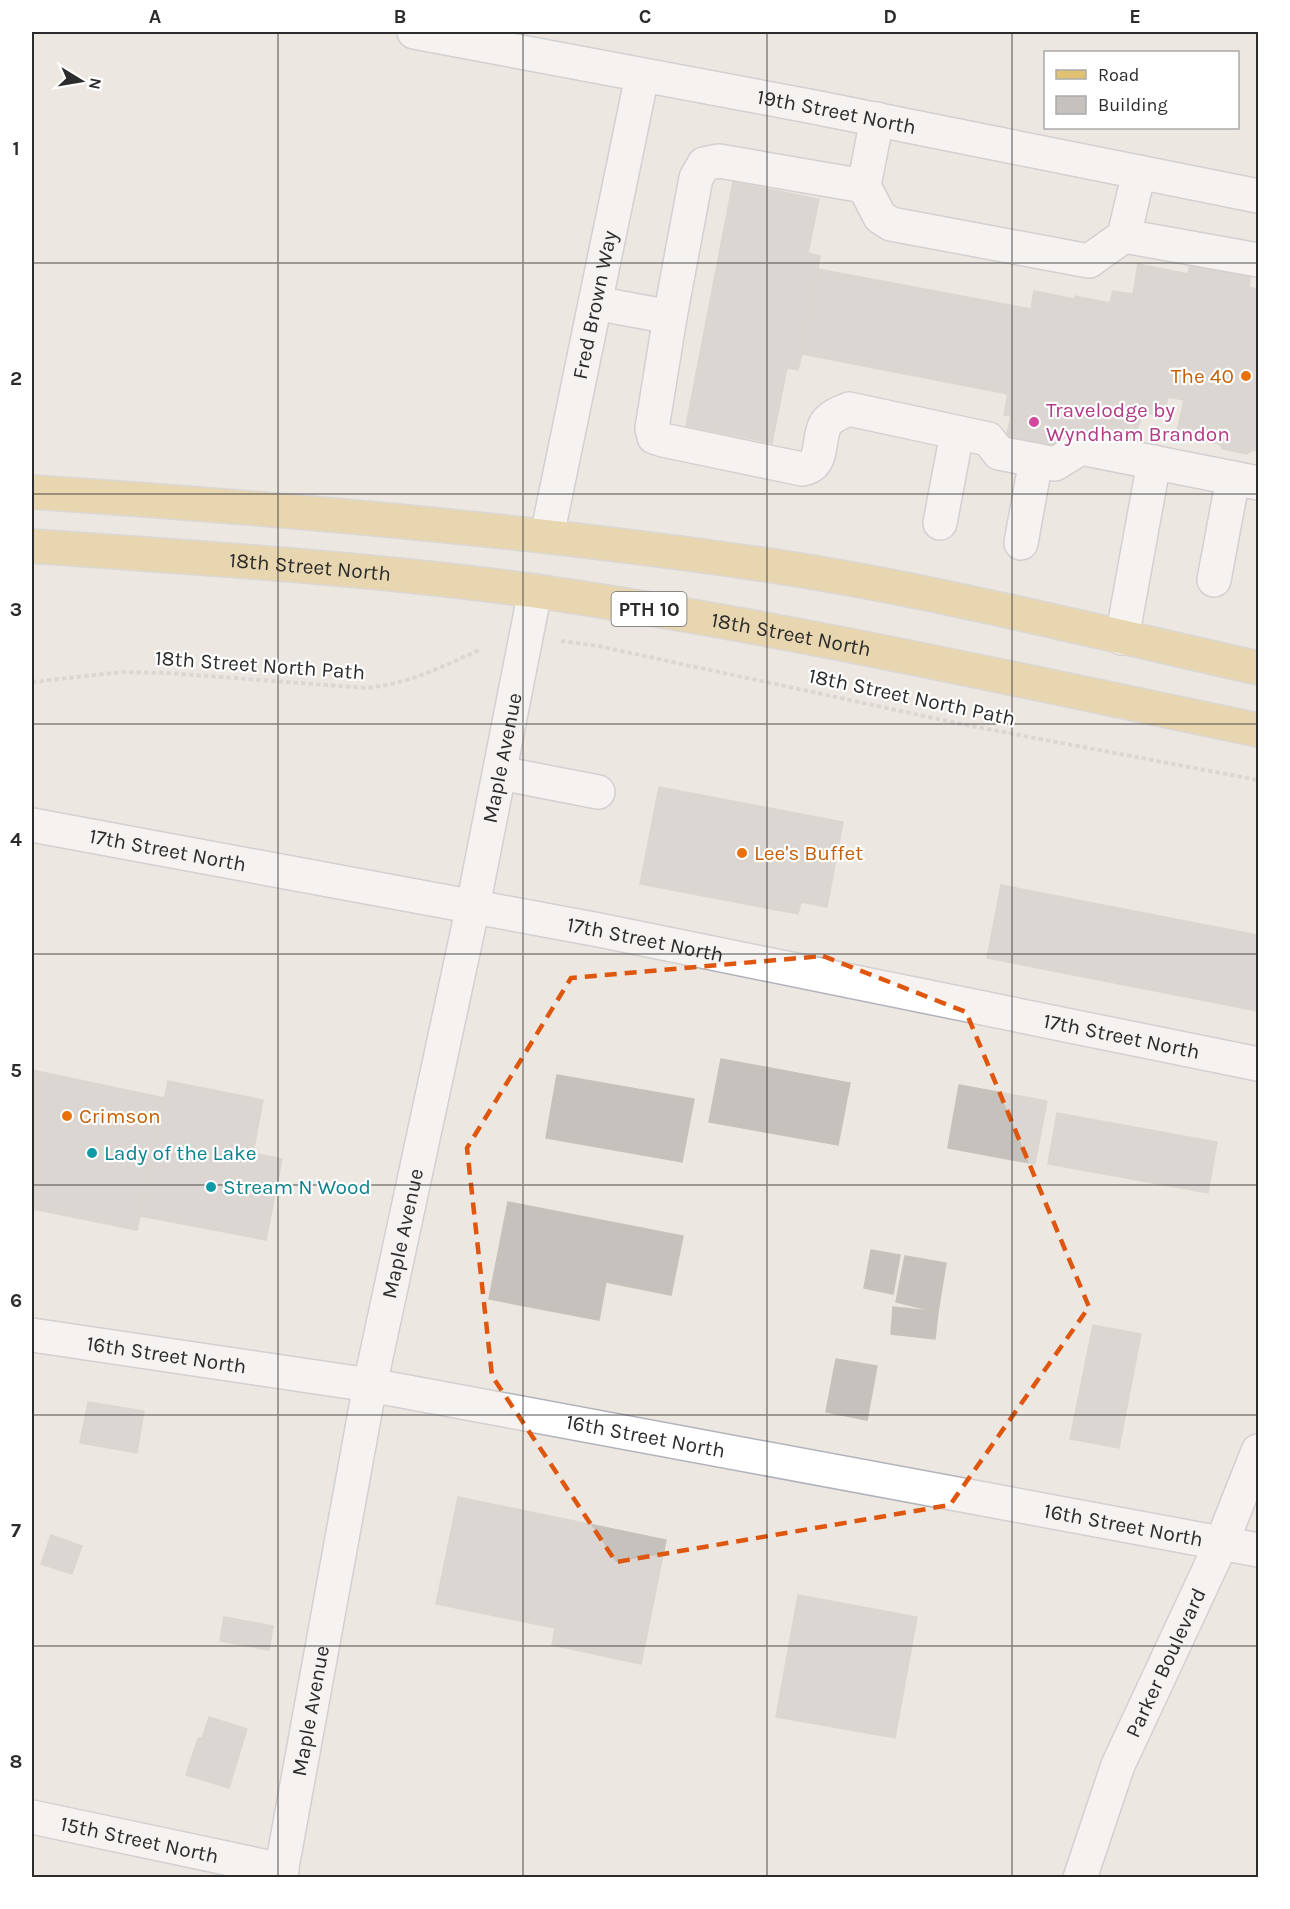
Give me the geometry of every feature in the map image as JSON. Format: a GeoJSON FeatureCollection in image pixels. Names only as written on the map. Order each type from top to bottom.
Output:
{"type":"FeatureCollection","features":[{"type":"Feature","properties":{"kind":"main road"},"geometry":{"type":"LineString","coordinates":[[32,492],[342,515],[547,536],[746,562],[925,594],[1258,668]]}},
{"type":"Feature","properties":{"kind":"main road","name":"18th Street North"},"geometry":{"type":"LineString","coordinates":[[32,546],[403,575],[534,591],[857,647],[1258,730]]}},
{"type":"Feature","properties":{"kind":"street","name":"19th Street North"},"geometry":{"type":"LineString","coordinates":[[414,32],[877,119],[1258,196]]}},
{"type":"Feature","properties":{"kind":"street","name":"Fred Brown Way"},"geometry":{"type":"LineString","coordinates":[[547,536],[642,76]]}},
{"type":"Feature","properties":{"kind":"street"},"geometry":{"type":"LineString","coordinates":[[877,119],[864,186],[880,217],[891,224],[910,229],[1089,261],[1124,236],[1139,172]]}},
{"type":"Feature","properties":{"kind":"street"},"geometry":{"type":"LineString","coordinates":[[864,186],[719,161],[704,164],[696,178],[670,317],[652,428],[654,437],[802,469],[810,468],[817,461],[825,425],[833,416],[849,410],[988,439],[999,453],[1055,464],[1081,448],[1246,481],[1214,580]]}},
{"type":"Feature","properties":{"kind":"street"},"geometry":{"type":"LineString","coordinates":[[1124,236],[1258,260]]}},
{"type":"Feature","properties":{"kind":"street"},"geometry":{"type":"LineString","coordinates":[[595,303],[670,317]]}},
{"type":"Feature","properties":{"kind":"street"},"geometry":{"type":"LineString","coordinates":[[940,523],[957,433]]}},
{"type":"Feature","properties":{"kind":"street"},"geometry":{"type":"LineString","coordinates":[[1021,543],[1036,460]]}},
{"type":"Feature","properties":{"kind":"street"},"geometry":{"type":"LineString","coordinates":[[1122,638],[1154,462]]}},
{"type":"Feature","properties":{"kind":"street","name":"Maple Avenue"},"geometry":{"type":"LineString","coordinates":[[281,1874],[370,1385],[473,906],[534,591]]}},
{"type":"Feature","properties":{"kind":"street"},"geometry":{"type":"LineString","coordinates":[[500,773],[598,792]]}},
{"type":"Feature","properties":{"kind":"street","name":"17th Street North"},"geometry":{"type":"LineString","coordinates":[[32,825],[473,906],[1258,1064]]}},
{"type":"Feature","properties":{"kind":"street","name":"16th Street North"},"geometry":{"type":"LineString","coordinates":[[32,1335],[370,1385],[1258,1550]]}},
{"type":"Feature","properties":{"kind":"street","name":"Parker Boulevard"},"geometry":{"type":"LineString","coordinates":[[1080,1878],[1118,1765],[1221,1542],[1258,1451]]}},
{"type":"Feature","properties":{"kind":"street","name":"15th Street North"},"geometry":{"type":"LineString","coordinates":[[32,1817],[281,1874]]}},
{"type":"Feature","properties":{"kind":"path","name":"18th Street North Path"},"geometry":{"type":"LineString","coordinates":[[561,640],[966,725],[1258,780]]}},
{"type":"Feature","properties":{"kind":"path","name":"18th Street North Path"},"geometry":{"type":"LineString","coordinates":[[32,682],[134,672],[366,688],[392,685],[417,678],[479,650]]}},
{"type":"Feature","properties":{"kind":"highlighted area"},"geometry":{"type":"Polygon","coordinates":[[[823,956],[966,1012],[1089,1307],[950,1505],[616,1562],[492,1376],[467,1148],[571,978],[823,956]]]}},
{"type":"Feature","properties":{"kind":"building"},"geometry":{"type":"Polygon","coordinates":[[[733,182],[819,199],[808,253],[820,256],[818,269],[1031,309],[1034,291],[1110,303],[1113,291],[1133,294],[1138,264],[1188,274],[1190,263],[1251,275],[1249,287],[1258,289],[1258,451],[1253,450],[1247,454],[1223,449],[1219,444],[1176,435],[1184,400],[1168,397],[1164,417],[1142,412],[1135,441],[1059,427],[1054,453],[1005,443],[1011,416],[1004,415],[1008,394],[802,354],[798,370],[787,368],[772,443],[686,426],[733,182]]]}},
{"type":"Feature","properties":{"kind":"building"},"geometry":{"type":"Polygon","coordinates":[[[733,182],[819,199],[808,253],[820,256],[802,354],[798,370],[787,368],[772,443],[686,426],[733,182]]]}},
{"type":"Feature","properties":{"kind":"building","name":"Lee's Buffet"},"geometry":{"type":"Polygon","coordinates":[[[659,787],[843,822],[827,907],[801,902],[798,914],[640,884],[659,787]]]}},
{"type":"Feature","properties":{"kind":"building"},"geometry":{"type":"Polygon","coordinates":[[[1001,885],[1258,935],[1258,1011],[987,958],[1001,885]]]}},
{"type":"Feature","properties":{"kind":"building"},"geometry":{"type":"Polygon","coordinates":[[[721,1059],[850,1083],[838,1145],[709,1122],[721,1059]]]}},
{"type":"Feature","properties":{"kind":"building","name":"Lady of the Lake"},"geometry":{"type":"Polygon","coordinates":[[[32,1070],[165,1098],[137,1230],[32,1209],[32,1070]]]}},
{"type":"Feature","properties":{"kind":"building"},"geometry":{"type":"Polygon","coordinates":[[[557,1075],[694,1099],[682,1162],[546,1138],[557,1075]]]}},
{"type":"Feature","properties":{"kind":"building","name":"Stream N Wood"},"geometry":{"type":"Polygon","coordinates":[[[168,1081],[263,1100],[253,1153],[282,1159],[266,1240],[140,1216],[168,1081]]]}},
{"type":"Feature","properties":{"kind":"building"},"geometry":{"type":"Polygon","coordinates":[[[959,1085],[1047,1101],[1035,1164],[948,1148],[959,1085]]]}},
{"type":"Feature","properties":{"kind":"building"},"geometry":{"type":"Polygon","coordinates":[[[1057,1113],[1217,1142],[1208,1193],[1048,1164],[1057,1113]]]}},
{"type":"Feature","properties":{"kind":"building"},"geometry":{"type":"Polygon","coordinates":[[[508,1202],[683,1236],[671,1295],[606,1282],[599,1320],[489,1299],[508,1202]]]}},
{"type":"Feature","properties":{"kind":"building"},"geometry":{"type":"Polygon","coordinates":[[[871,1250],[900,1255],[893,1294],[864,1288],[871,1250]]]}},
{"type":"Feature","properties":{"kind":"building"},"geometry":{"type":"Polygon","coordinates":[[[905,1256],[946,1263],[938,1312],[896,1302],[905,1256]]]}},
{"type":"Feature","properties":{"kind":"building"},"geometry":{"type":"Polygon","coordinates":[[[893,1307],[938,1312],[935,1339],[891,1334],[893,1307]]]}},
{"type":"Feature","properties":{"kind":"building"},"geometry":{"type":"Polygon","coordinates":[[[1093,1325],[1141,1334],[1119,1448],[1070,1439],[1093,1325]]]}},
{"type":"Feature","properties":{"kind":"building"},"geometry":{"type":"Polygon","coordinates":[[[836,1359],[877,1366],[867,1420],[826,1412],[836,1359]]]}},
{"type":"Feature","properties":{"kind":"building"},"geometry":{"type":"Polygon","coordinates":[[[88,1402],[144,1411],[137,1453],[80,1443],[88,1402]]]}},
{"type":"Feature","properties":{"kind":"building"},"geometry":{"type":"Polygon","coordinates":[[[458,1497],[666,1540],[641,1664],[552,1645],[555,1628],[436,1604],[458,1497]]]}},
{"type":"Feature","properties":{"kind":"building"},"geometry":{"type":"Polygon","coordinates":[[[51,1535],[82,1546],[72,1574],[41,1564],[51,1535]]]}},
{"type":"Feature","properties":{"kind":"building"},"geometry":{"type":"Polygon","coordinates":[[[798,1595],[917,1617],[895,1738],[776,1717],[798,1595]]]}},
{"type":"Feature","properties":{"kind":"building"},"geometry":{"type":"Polygon","coordinates":[[[224,1617],[273,1626],[269,1650],[220,1641],[224,1617]]]}},
{"type":"Feature","properties":{"kind":"building"},"geometry":{"type":"Polygon","coordinates":[[[209,1717],[247,1729],[229,1788],[186,1775],[198,1738],[202,1738],[209,1717]]]}},
{"type":"Feature","properties":{"kind":"place","name":"The 40"},"geometry":{"type":"Point","coordinates":[1246,376]}},
{"type":"Feature","properties":{"kind":"place","name":"Travelodge by Wyndham Brandon"},"geometry":{"type":"Point","coordinates":[1034,422]}},
{"type":"Feature","properties":{"kind":"place","name":"Lee's Buffet"},"geometry":{"type":"Point","coordinates":[742,853]}},
{"type":"Feature","properties":{"kind":"place","name":"Crimson"},"geometry":{"type":"Point","coordinates":[67,1116]}},
{"type":"Feature","properties":{"kind":"place","name":"Lady of the Lake"},"geometry":{"type":"Point","coordinates":[92,1153]}},
{"type":"Feature","properties":{"kind":"place","name":"Stream N Wood"},"geometry":{"type":"Point","coordinates":[211,1187]}}]}
